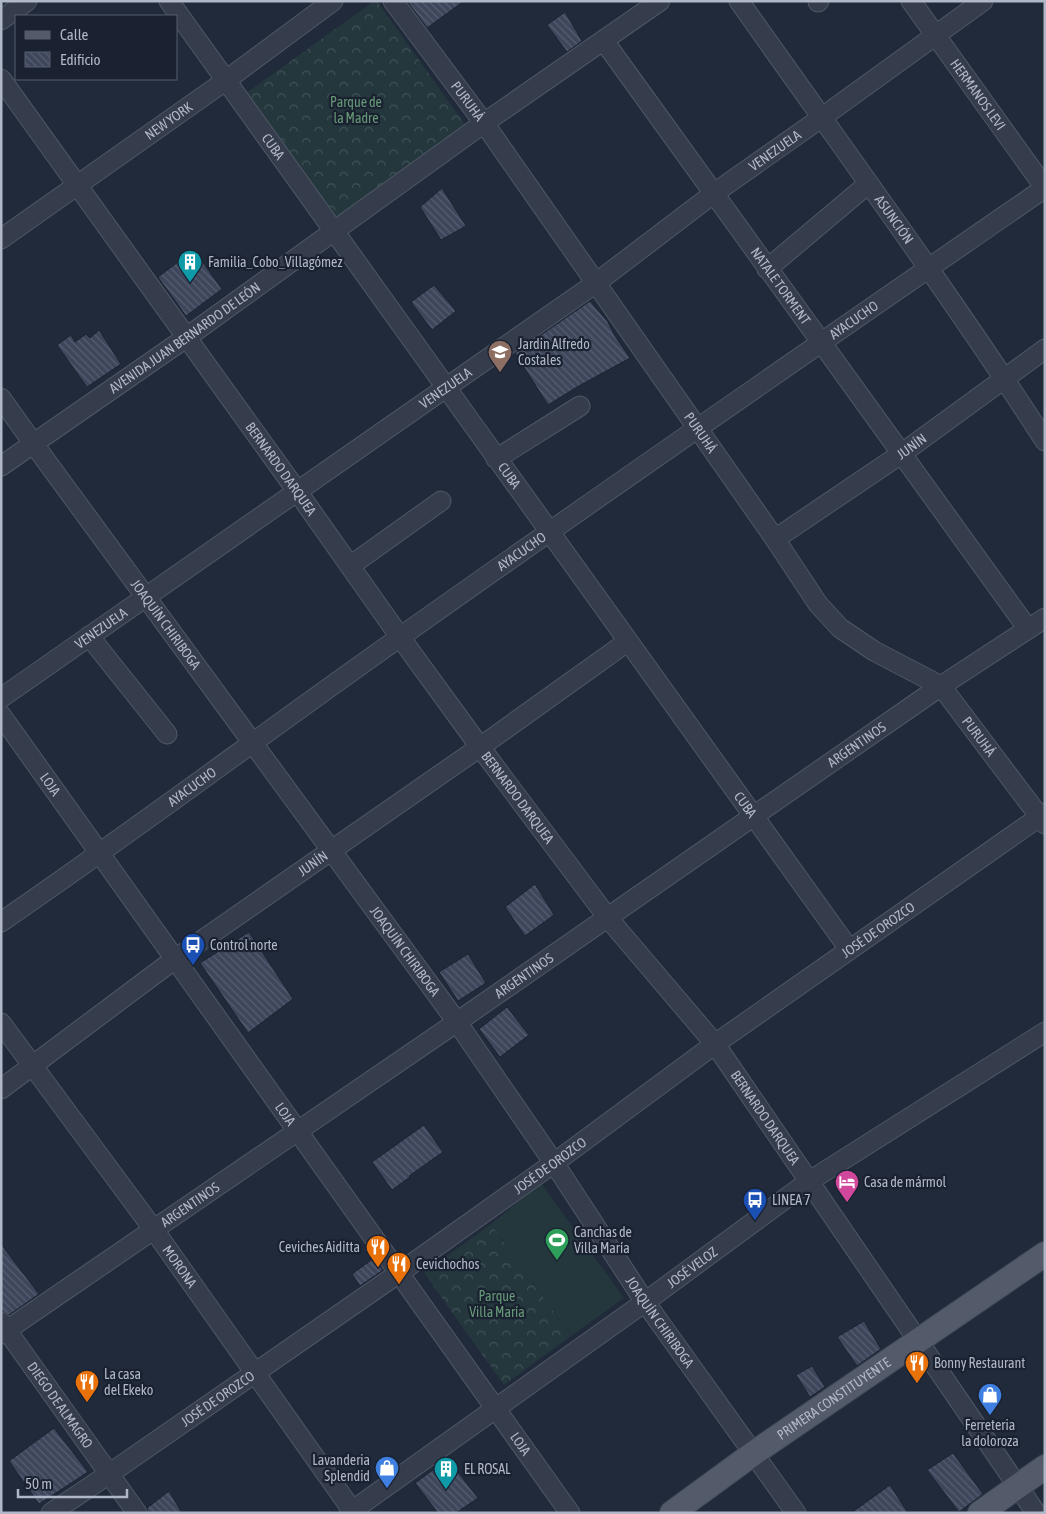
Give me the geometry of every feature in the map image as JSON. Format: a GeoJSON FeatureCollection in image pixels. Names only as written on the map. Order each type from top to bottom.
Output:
{"type":"FeatureCollection","features":[{"type":"Feature","properties":{"kind":"main road","name":"PRIMERA CONSTITUYENTE"},"geometry":{"type":"LineString","coordinates":[[672,1513],[754,1453],[1045,1254]]}},
{"type":"Feature","properties":{"kind":"main road"},"geometry":{"type":"LineString","coordinates":[[980,1513],[1045,1467]]}},
{"type":"Feature","properties":{"kind":"street"},"geometry":{"type":"LineString","coordinates":[[1,20],[27,1]]}},
{"type":"Feature","properties":{"kind":"street","name":"CUBA"},"geometry":{"type":"LineString","coordinates":[[169,1],[224,81],[548,533],[754,815],[849,949]]}},
{"type":"Feature","properties":{"kind":"street","name":"NEW YORK"},"geometry":{"type":"LineString","coordinates":[[1,239],[224,81],[333,1]]}},
{"type":"Feature","properties":{"kind":"street","name":"PURUHÁ"},"geometry":{"type":"LineString","coordinates":[[393,1],[484,123],[698,428],[818,604],[840,628],[874,651],[941,686],[1043,818]]}},
{"type":"Feature","properties":{"kind":"street","name":"AVENIDA JUAN BERNARDO DE LEÓN"},"geometry":{"type":"LineString","coordinates":[[1,466],[187,337],[484,123],[660,1]]}},
{"type":"Feature","properties":{"kind":"street","name":"ASUNCIÓN"},"geometry":{"type":"LineString","coordinates":[[739,1],[928,269],[1045,441]]}},
{"type":"Feature","properties":{"kind":"street","name":"HERMANOS LEVI"},"geometry":{"type":"LineString","coordinates":[[912,1],[1045,188]]}},
{"type":"Feature","properties":{"kind":"street","name":"VENEZUELA"},"geometry":{"type":"LineString","coordinates":[[1,698],[596,282],[713,194],[983,1]]}},
{"type":"Feature","properties":{"kind":"street","name":"NATALE TORMENT"},"geometry":{"type":"LineString","coordinates":[[604,40],[1028,630]]}},
{"type":"Feature","properties":{"kind":"street","name":"BERNARDO DARQUEA"},"geometry":{"type":"LineString","coordinates":[[1,79],[480,747],[608,918],[715,1044],[1036,1513]]}},
{"type":"Feature","properties":{"kind":"street"},"geometry":{"type":"LineString","coordinates":[[767,269],[868,184]]}},
{"type":"Feature","properties":{"kind":"street","name":"AYACUCHO"},"geometry":{"type":"LineString","coordinates":[[1,922],[100,854],[400,637],[1045,188]]}},
{"type":"Feature","properties":{"kind":"street","name":"JUNÍN"},"geometry":{"type":"LineString","coordinates":[[775,539],[901,454],[1045,350]]}},
{"type":"Feature","properties":{"kind":"street","name":"JOAQUÍN CHIRIBOGA"},"geometry":{"type":"LineString","coordinates":[[1,398],[458,1022],[554,1163],[645,1302],[796,1513]]}},
{"type":"Feature","properties":{"kind":"street"},"geometry":{"type":"LineString","coordinates":[[496,459],[580,406]]}},
{"type":"Feature","properties":{"kind":"street"},"geometry":{"type":"LineString","coordinates":[[350,566],[441,501]]}},
{"type":"Feature","properties":{"kind":"street","name":"ARGENTINOS"},"geometry":{"type":"LineString","coordinates":[[3,1329],[154,1230],[458,1022],[941,686],[1045,618]]}},
{"type":"Feature","properties":{"kind":"street"},"geometry":{"type":"LineString","coordinates":[[89,636],[167,734]]}},
{"type":"Feature","properties":{"kind":"street","name":"JUNÍN"},"geometry":{"type":"LineString","coordinates":[[1,1089],[175,959],[332,851],[627,642]]}},
{"type":"Feature","properties":{"kind":"street","name":"LOJA"},"geometry":{"type":"LineString","coordinates":[[1,715],[570,1513]]}},
{"type":"Feature","properties":{"kind":"street","name":"JOSÉ DE OROZCO"},"geometry":{"type":"LineString","coordinates":[[51,1513],[399,1273],[849,949],[1043,818]]}},
{"type":"Feature","properties":{"kind":"street","name":"MORONA"},"geometry":{"type":"LineString","coordinates":[[1,1023],[154,1230],[352,1512]]}},
{"type":"Feature","properties":{"kind":"street","name":"JOSÉ VELOZ"},"geometry":{"type":"LineString","coordinates":[[352,1512],[645,1302],[808,1182],[1045,1032]]}},
{"type":"Feature","properties":{"kind":"street","name":"DIEGO DE ALMAGRO"},"geometry":{"type":"LineString","coordinates":[[3,1329],[137,1513]]}},
{"type":"Feature","properties":{"kind":"green space","name":"Parque de la Madre"},"geometry":{"type":"Polygon","coordinates":[[[374,1],[377,1],[466,126],[335,220],[245,94],[374,1]]]}},
{"type":"Feature","properties":{"kind":"green space","name":"Canchas de Villa María"},"geometry":{"type":"Polygon","coordinates":[[[541,1183],[624,1298],[571,1336],[491,1224],[541,1183]]]}},
{"type":"Feature","properties":{"kind":"green space","name":"Parque Villa María"},"geometry":{"type":"Polygon","coordinates":[[[491,1224],[571,1336],[504,1385],[424,1273],[491,1224]]]}},
{"type":"Feature","properties":{"kind":"building"},"geometry":{"type":"Polygon","coordinates":[[[407,1],[464,1],[427,28],[407,1]]]}},
{"type":"Feature","properties":{"kind":"building"},"geometry":{"type":"Polygon","coordinates":[[[565,12],[582,41],[567,52],[547,25],[565,12]]]}},
{"type":"Feature","properties":{"kind":"building"},"geometry":{"type":"Polygon","coordinates":[[[442,188],[466,226],[441,240],[420,207],[442,188]]]}},
{"type":"Feature","properties":{"kind":"building","name":"Familia_Cobo_Villagómez"},"geometry":{"type":"Polygon","coordinates":[[[194,250],[222,289],[186,316],[158,277],[194,250]]]}},
{"type":"Feature","properties":{"kind":"building"},"geometry":{"type":"Polygon","coordinates":[[[434,285],[456,311],[432,330],[411,302],[434,285]]]}},
{"type":"Feature","properties":{"kind":"building"},"geometry":{"type":"Polygon","coordinates":[[[590,301],[608,322],[630,358],[548,405],[515,353],[590,301]]]}},
{"type":"Feature","properties":{"kind":"building"},"geometry":{"type":"Polygon","coordinates":[[[99,330],[121,364],[87,387],[57,345],[71,335],[75,342],[86,334],[90,338],[99,330]]]}},
{"type":"Feature","properties":{"kind":"building"},"geometry":{"type":"Polygon","coordinates":[[[535,884],[554,915],[525,936],[505,907],[535,884]]]}},
{"type":"Feature","properties":{"kind":"building"},"geometry":{"type":"Polygon","coordinates":[[[249,932],[293,999],[248,1033],[200,963],[249,932]]]}},
{"type":"Feature","properties":{"kind":"building"},"geometry":{"type":"Polygon","coordinates":[[[468,954],[486,983],[458,1001],[439,972],[468,954]]]}},
{"type":"Feature","properties":{"kind":"building"},"geometry":{"type":"Polygon","coordinates":[[[507,1007],[529,1035],[500,1057],[479,1029],[507,1007]]]}},
{"type":"Feature","properties":{"kind":"building"},"geometry":{"type":"Polygon","coordinates":[[[424,1125],[443,1152],[392,1190],[372,1162],[424,1125]]]}},
{"type":"Feature","properties":{"kind":"building"},"geometry":{"type":"Polygon","coordinates":[[[1,1244],[39,1294],[9,1315],[1,1311],[1,1244]]]}},
{"type":"Feature","properties":{"kind":"building"},"geometry":{"type":"Polygon","coordinates":[[[374,1258],[383,1270],[360,1286],[352,1274],[374,1258]]]}},
{"type":"Feature","properties":{"kind":"building"},"geometry":{"type":"Polygon","coordinates":[[[864,1321],[881,1349],[857,1366],[837,1337],[864,1321]]]}},
{"type":"Feature","properties":{"kind":"building"},"geometry":{"type":"Polygon","coordinates":[[[812,1366],[825,1387],[810,1397],[796,1375],[812,1366]]]}},
{"type":"Feature","properties":{"kind":"building"},"geometry":{"type":"Polygon","coordinates":[[[54,1428],[88,1472],[39,1504],[9,1461],[54,1428]]]}},
{"type":"Feature","properties":{"kind":"building"},"geometry":{"type":"Polygon","coordinates":[[[953,1453],[983,1494],[959,1512],[927,1470],[953,1453]]]}},
{"type":"Feature","properties":{"kind":"building","name":"EL ROSAL"},"geometry":{"type":"Polygon","coordinates":[[[448,1459],[478,1498],[456,1513],[438,1513],[415,1483],[448,1459]]]}},
{"type":"Feature","properties":{"kind":"building"},"geometry":{"type":"Polygon","coordinates":[[[890,1485],[908,1513],[851,1513],[890,1485]]]}},
{"type":"Feature","properties":{"kind":"building"},"geometry":{"type":"Polygon","coordinates":[[[169,1491],[182,1513],[148,1513],[147,1508],[169,1491]]]}},
{"type":"Feature","properties":{"kind":"place","name":"Familia_Cobo_Villagómez"},"geometry":{"type":"Point","coordinates":[190,283]}},
{"type":"Feature","properties":{"kind":"place","name":"Jardin Alfredo Costales"},"geometry":{"type":"Point","coordinates":[500,373]}},
{"type":"Feature","properties":{"kind":"place","name":"Control norte"},"geometry":{"type":"Point","coordinates":[193,966]}},
{"type":"Feature","properties":{"kind":"place","name":"Casa de mármol"},"geometry":{"type":"Point","coordinates":[847,1203]}},
{"type":"Feature","properties":{"kind":"place","name":"LINEA 7"},"geometry":{"type":"Point","coordinates":[755,1221]}},
{"type":"Feature","properties":{"kind":"place","name":"Canchas de Villa María"},"geometry":{"type":"Point","coordinates":[557,1261]}},
{"type":"Feature","properties":{"kind":"place","name":"Ceviches Aiditta"},"geometry":{"type":"Point","coordinates":[378,1268]}},
{"type":"Feature","properties":{"kind":"place","name":"Cevichochos"},"geometry":{"type":"Point","coordinates":[399,1285]}},
{"type":"Feature","properties":{"kind":"place","name":"Bonny Restaurant"},"geometry":{"type":"Point","coordinates":[917,1384]}},
{"type":"Feature","properties":{"kind":"place","name":"La casa del Ekeko"},"geometry":{"type":"Point","coordinates":[87,1403]}},
{"type":"Feature","properties":{"kind":"place","name":"Ferreteria la doloroza"},"geometry":{"type":"Point","coordinates":[990,1416]}},
{"type":"Feature","properties":{"kind":"place","name":"Lavanderia Splendid"},"geometry":{"type":"Point","coordinates":[387,1489]}},
{"type":"Feature","properties":{"kind":"place","name":"EL ROSAL"},"geometry":{"type":"Point","coordinates":[446,1490]}}]}
